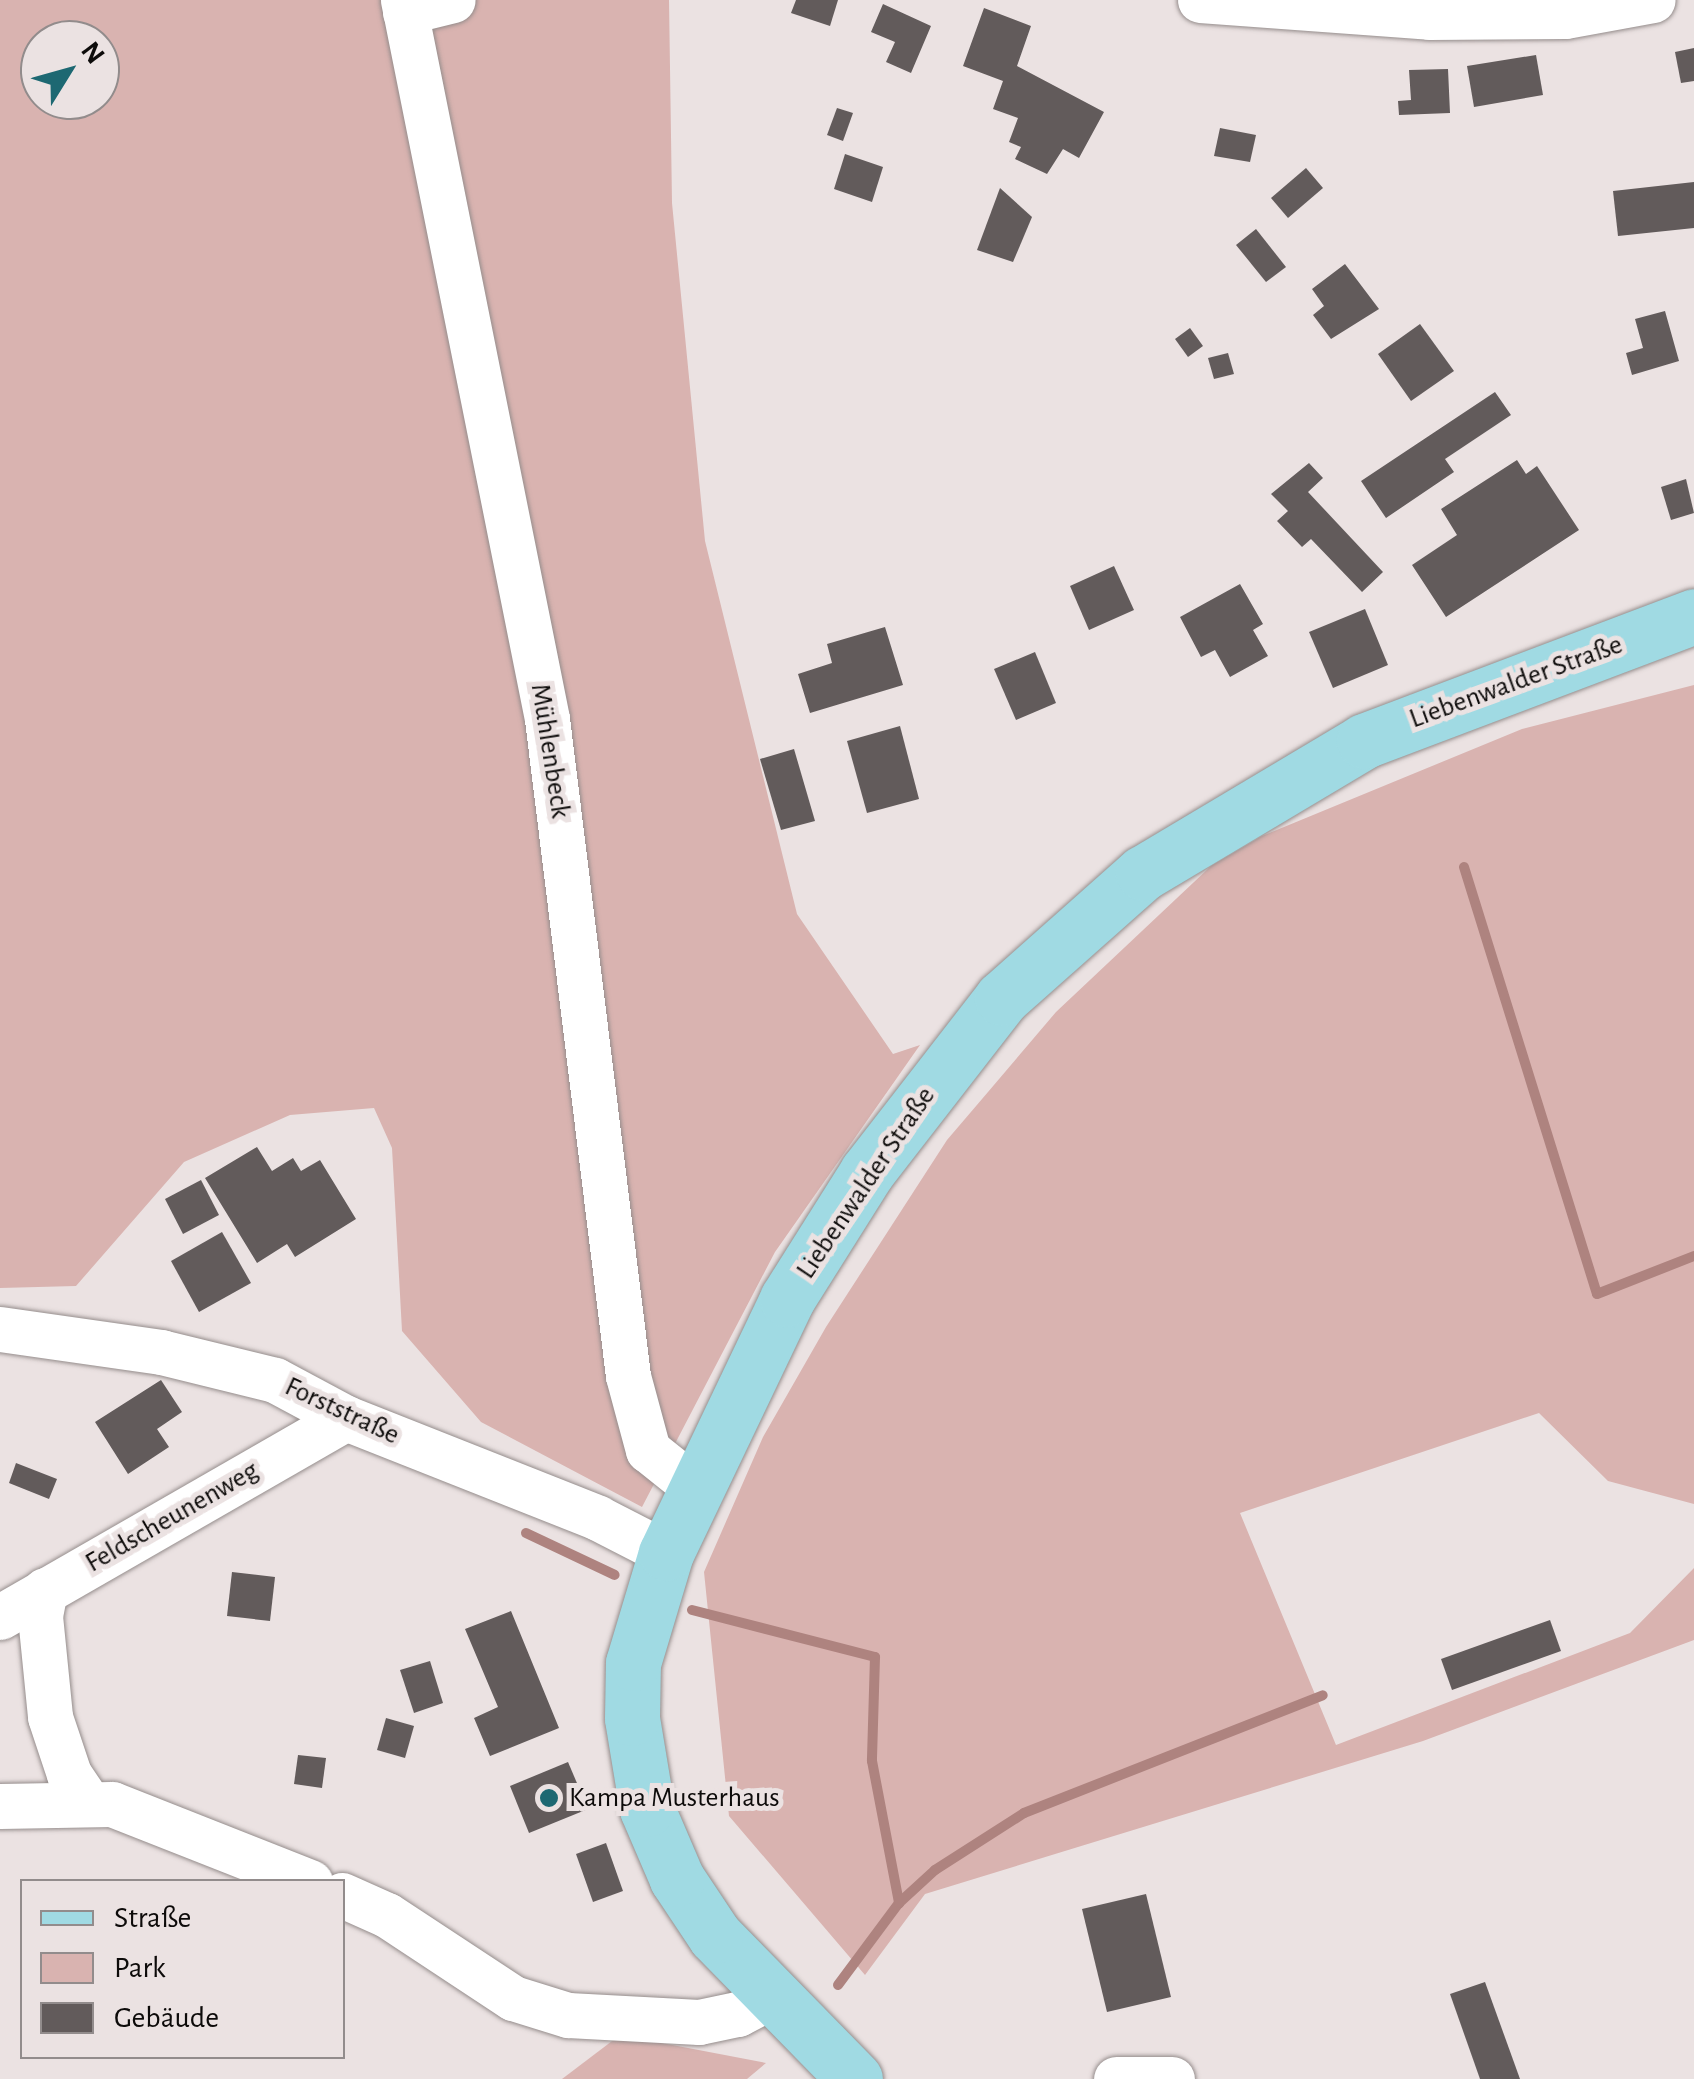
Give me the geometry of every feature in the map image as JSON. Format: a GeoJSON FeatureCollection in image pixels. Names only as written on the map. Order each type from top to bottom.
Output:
{"type":"FeatureCollection","features":[{"type":"Feature","properties":{"kind":"main road","name":"Liebenwalder Straße"},"geometry":{"type":"LineString","coordinates":[[855,2079],[714,1936],[676,1880],[647,1809],[632,1718],[633,1664],[666,1553],[746,1374],[839,1213],[950,1060],[1067,936],[1188,841],[1327,759],[1423,715],[1688,618]]}},
{"type":"Feature","properties":{"kind":"street"},"geometry":{"type":"LineString","coordinates":[[404,6],[453,0]]}},
{"type":"Feature","properties":{"kind":"street"},"geometry":{"type":"LineString","coordinates":[[1200,0],[1565,16],[1653,0]]}},
{"type":"Feature","properties":{"kind":"street","name":"Mühlenbeck"},"geometry":{"type":"LineString","coordinates":[[404,6],[547,719],[628,1376],[648,1450],[693,1486]]}},
{"type":"Feature","properties":{"kind":"street","name":"Forststraße"},"geometry":{"type":"LineString","coordinates":[[0,1329],[214,1362],[275,1380],[346,1418],[598,1518],[666,1553]]}},
{"type":"Feature","properties":{"kind":"street","name":"Feldscheunenweg"},"geometry":{"type":"LineString","coordinates":[[0,1618],[346,1418]]}},
{"type":"Feature","properties":{"kind":"street"},"geometry":{"type":"LineString","coordinates":[[45,1590],[40,1616],[50,1717],[68,1774],[86,1801]]}},
{"type":"Feature","properties":{"kind":"street"},"geometry":{"type":"LineString","coordinates":[[0,1806],[86,1801],[128,1810],[302,1879]]}},
{"type":"Feature","properties":{"kind":"street"},"geometry":{"type":"LineString","coordinates":[[345,1897],[387,1915],[513,1998],[568,2016],[700,2022],[738,2014],[770,1997]]}},
{"type":"Feature","properties":{"kind":"street"},"geometry":{"type":"LineString","coordinates":[[1116,2079],[1172,2079]]}},
{"type":"Feature","properties":{"kind":"green space"},"geometry":{"type":"Polygon","coordinates":[[[0,0],[669,0],[672,203],[705,541],[797,914],[893,1054],[920,1045],[775,1252],[642,1507],[481,1422],[402,1331],[392,1148],[374,1108],[290,1115],[184,1162],[76,1286],[0,1288],[0,0]]]}},
{"type":"Feature","properties":{"kind":"green space"},"geometry":{"type":"Polygon","coordinates":[[[1694,685],[1694,1504],[1608,1481],[1539,1413],[1240,1513],[1336,1745],[1630,1633],[1694,1568],[1694,1640],[1423,1741],[925,1894],[865,1975],[729,1816],[704,1572],[763,1437],[826,1327],[947,1140],[1056,1012],[1211,866],[1262,836],[1522,729],[1694,685]]]}},
{"type":"Feature","properties":{"kind":"green space"},"geometry":{"type":"Polygon","coordinates":[[[620,2035],[766,2063],[747,2079],[562,2079],[620,2035]]]}},
{"type":"Feature","properties":{"kind":"building"},"geometry":{"type":"Polygon","coordinates":[[[796,0],[838,0],[830,26],[791,13],[796,0]]]}},
{"type":"Feature","properties":{"kind":"building"},"geometry":{"type":"Polygon","coordinates":[[[883,4],[931,26],[911,73],[886,62],[895,42],[871,32],[883,4]]]}},
{"type":"Feature","properties":{"kind":"building"},"geometry":{"type":"Polygon","coordinates":[[[984,8],[1031,26],[1017,66],[1104,112],[1079,158],[1063,149],[1047,174],[1015,159],[1021,147],[1009,142],[1018,118],[993,109],[1003,81],[963,66],[984,8]]]}},
{"type":"Feature","properties":{"kind":"building"},"geometry":{"type":"Polygon","coordinates":[[[1694,48],[1694,81],[1681,83],[1675,52],[1694,48]]]}},
{"type":"Feature","properties":{"kind":"building"},"geometry":{"type":"Polygon","coordinates":[[[1536,55],[1543,95],[1474,107],[1467,66],[1536,55]]]}},
{"type":"Feature","properties":{"kind":"building"},"geometry":{"type":"Polygon","coordinates":[[[1448,69],[1450,113],[1399,115],[1398,101],[1411,100],[1409,70],[1448,69]]]}},
{"type":"Feature","properties":{"kind":"building"},"geometry":{"type":"Polygon","coordinates":[[[837,108],[853,113],[843,141],[827,135],[837,108]]]}},
{"type":"Feature","properties":{"kind":"building"},"geometry":{"type":"Polygon","coordinates":[[[1220,128],[1256,135],[1250,162],[1214,156],[1220,128]]]}},
{"type":"Feature","properties":{"kind":"building"},"geometry":{"type":"Polygon","coordinates":[[[845,154],[883,167],[872,202],[834,189],[845,154]]]}},
{"type":"Feature","properties":{"kind":"building"},"geometry":{"type":"Polygon","coordinates":[[[1306,168],[1323,188],[1288,218],[1271,198],[1306,168]]]}},
{"type":"Feature","properties":{"kind":"building"},"geometry":{"type":"Polygon","coordinates":[[[1694,182],[1694,228],[1618,236],[1613,191],[1694,182]]]}},
{"type":"Feature","properties":{"kind":"building"},"geometry":{"type":"Polygon","coordinates":[[[1000,188],[1032,217],[1013,262],[977,250],[1000,188]]]}},
{"type":"Feature","properties":{"kind":"building"},"geometry":{"type":"Polygon","coordinates":[[[1256,229],[1286,267],[1266,282],[1236,245],[1256,229]]]}},
{"type":"Feature","properties":{"kind":"building"},"geometry":{"type":"Polygon","coordinates":[[[1345,264],[1379,309],[1331,339],[1313,315],[1324,306],[1312,289],[1345,264]]]}},
{"type":"Feature","properties":{"kind":"building"},"geometry":{"type":"Polygon","coordinates":[[[1665,311],[1679,361],[1632,375],[1626,353],[1643,348],[1635,319],[1665,311]]]}},
{"type":"Feature","properties":{"kind":"building"},"geometry":{"type":"Polygon","coordinates":[[[1420,324],[1454,371],[1411,401],[1378,354],[1420,324]]]}},
{"type":"Feature","properties":{"kind":"building"},"geometry":{"type":"Polygon","coordinates":[[[1190,328],[1203,346],[1188,357],[1175,339],[1190,328]]]}},
{"type":"Feature","properties":{"kind":"building"},"geometry":{"type":"Polygon","coordinates":[[[1228,353],[1234,374],[1214,379],[1208,358],[1228,353]]]}},
{"type":"Feature","properties":{"kind":"building"},"geometry":{"type":"Polygon","coordinates":[[[1495,392],[1511,415],[1445,459],[1454,472],[1386,518],[1361,481],[1495,392]]]}},
{"type":"Feature","properties":{"kind":"building"},"geometry":{"type":"Polygon","coordinates":[[[1517,460],[1526,474],[1537,466],[1579,530],[1446,617],[1412,565],[1457,535],[1441,509],[1517,460]]]}},
{"type":"Feature","properties":{"kind":"building"},"geometry":{"type":"Polygon","coordinates":[[[1309,463],[1323,478],[1308,492],[1383,572],[1362,592],[1311,539],[1302,547],[1277,521],[1288,511],[1271,494],[1309,463]]]}},
{"type":"Feature","properties":{"kind":"building"},"geometry":{"type":"Polygon","coordinates":[[[1686,479],[1694,513],[1671,520],[1661,487],[1686,479]]]}},
{"type":"Feature","properties":{"kind":"building"},"geometry":{"type":"Polygon","coordinates":[[[1114,566],[1134,610],[1089,630],[1070,586],[1114,566]]]}},
{"type":"Feature","properties":{"kind":"building"},"geometry":{"type":"Polygon","coordinates":[[[1240,584],[1263,624],[1253,630],[1268,656],[1230,677],[1215,650],[1201,657],[1180,617],[1240,584]]]}},
{"type":"Feature","properties":{"kind":"building"},"geometry":{"type":"Polygon","coordinates":[[[1365,609],[1388,665],[1333,688],[1309,632],[1365,609]]]}},
{"type":"Feature","properties":{"kind":"building"},"geometry":{"type":"Polygon","coordinates":[[[885,627],[903,685],[810,713],[798,674],[832,663],[827,644],[885,627]]]}},
{"type":"Feature","properties":{"kind":"building"},"geometry":{"type":"Polygon","coordinates":[[[1035,652],[1056,703],[1016,720],[994,669],[1035,652]]]}},
{"type":"Feature","properties":{"kind":"building"},"geometry":{"type":"Polygon","coordinates":[[[900,726],[919,799],[867,813],[847,741],[900,726]]]}},
{"type":"Feature","properties":{"kind":"building"},"geometry":{"type":"Polygon","coordinates":[[[794,749],[815,821],[781,830],[760,759],[794,749]]]}},
{"type":"Feature","properties":{"kind":"building"},"geometry":{"type":"Polygon","coordinates":[[[257,1147],[272,1171],[293,1158],[301,1171],[320,1160],[356,1219],[295,1257],[287,1244],[257,1263],[205,1178],[257,1147]]]}},
{"type":"Feature","properties":{"kind":"building"},"geometry":{"type":"Polygon","coordinates":[[[201,1180],[219,1215],[183,1234],[165,1199],[201,1180]]]}},
{"type":"Feature","properties":{"kind":"building"},"geometry":{"type":"Polygon","coordinates":[[[222,1232],[251,1283],[199,1312],[171,1261],[222,1232]]]}},
{"type":"Feature","properties":{"kind":"building"},"geometry":{"type":"Polygon","coordinates":[[[161,1380],[182,1412],[157,1429],[169,1447],[128,1474],[95,1422],[161,1380]]]}},
{"type":"Feature","properties":{"kind":"building"},"geometry":{"type":"Polygon","coordinates":[[[16,1463],[57,1479],[49,1499],[9,1483],[16,1463]]]}},
{"type":"Feature","properties":{"kind":"building"},"geometry":{"type":"Polygon","coordinates":[[[232,1572],[275,1577],[270,1621],[227,1616],[232,1572]]]}},
{"type":"Feature","properties":{"kind":"building"},"geometry":{"type":"Polygon","coordinates":[[[511,1611],[559,1728],[490,1756],[474,1718],[498,1707],[465,1629],[511,1611]]]}},
{"type":"Feature","properties":{"kind":"building"},"geometry":{"type":"Polygon","coordinates":[[[1550,1620],[1561,1651],[1452,1690],[1441,1659],[1550,1620]]]}},
{"type":"Feature","properties":{"kind":"building"},"geometry":{"type":"Polygon","coordinates":[[[430,1661],[443,1703],[414,1713],[400,1670],[430,1661]]]}},
{"type":"Feature","properties":{"kind":"building"},"geometry":{"type":"Polygon","coordinates":[[[386,1718],[414,1726],[405,1758],[377,1750],[386,1718]]]}},
{"type":"Feature","properties":{"kind":"building"},"geometry":{"type":"Polygon","coordinates":[[[298,1755],[326,1758],[322,1788],[294,1784],[298,1755]]]}},
{"type":"Feature","properties":{"kind":"building","name":"Kampa Musterhaus"},"geometry":{"type":"Polygon","coordinates":[[[568,1762],[588,1809],[529,1833],[510,1786],[568,1762]]]}},
{"type":"Feature","properties":{"kind":"building"},"geometry":{"type":"Polygon","coordinates":[[[606,1843],[623,1891],[593,1902],[576,1854],[606,1843]]]}},
{"type":"Feature","properties":{"kind":"building"},"geometry":{"type":"Polygon","coordinates":[[[1146,1894],[1171,1997],[1107,2012],[1082,1909],[1146,1894]]]}},
{"type":"Feature","properties":{"kind":"building"},"geometry":{"type":"Polygon","coordinates":[[[1485,1982],[1520,2079],[1480,2079],[1450,1994],[1485,1982]]]}},
{"type":"Feature","properties":{"kind":"waterway"},"geometry":{"type":"LineString","coordinates":[[1464,867],[1597,1294],[1694,1256]]}},
{"type":"Feature","properties":{"kind":"waterway"},"geometry":{"type":"LineString","coordinates":[[526,1533],[615,1575]]}},
{"type":"Feature","properties":{"kind":"waterway"},"geometry":{"type":"LineString","coordinates":[[692,1610],[875,1657],[872,1761],[899,1903]]}},
{"type":"Feature","properties":{"kind":"waterway"},"geometry":{"type":"LineString","coordinates":[[838,1985],[899,1903],[935,1870],[1024,1813],[1323,1695]]}},
{"type":"Feature","properties":{"kind":"place","name":"Kampa Musterhaus"},"geometry":{"type":"Point","coordinates":[549,1798]}}]}
